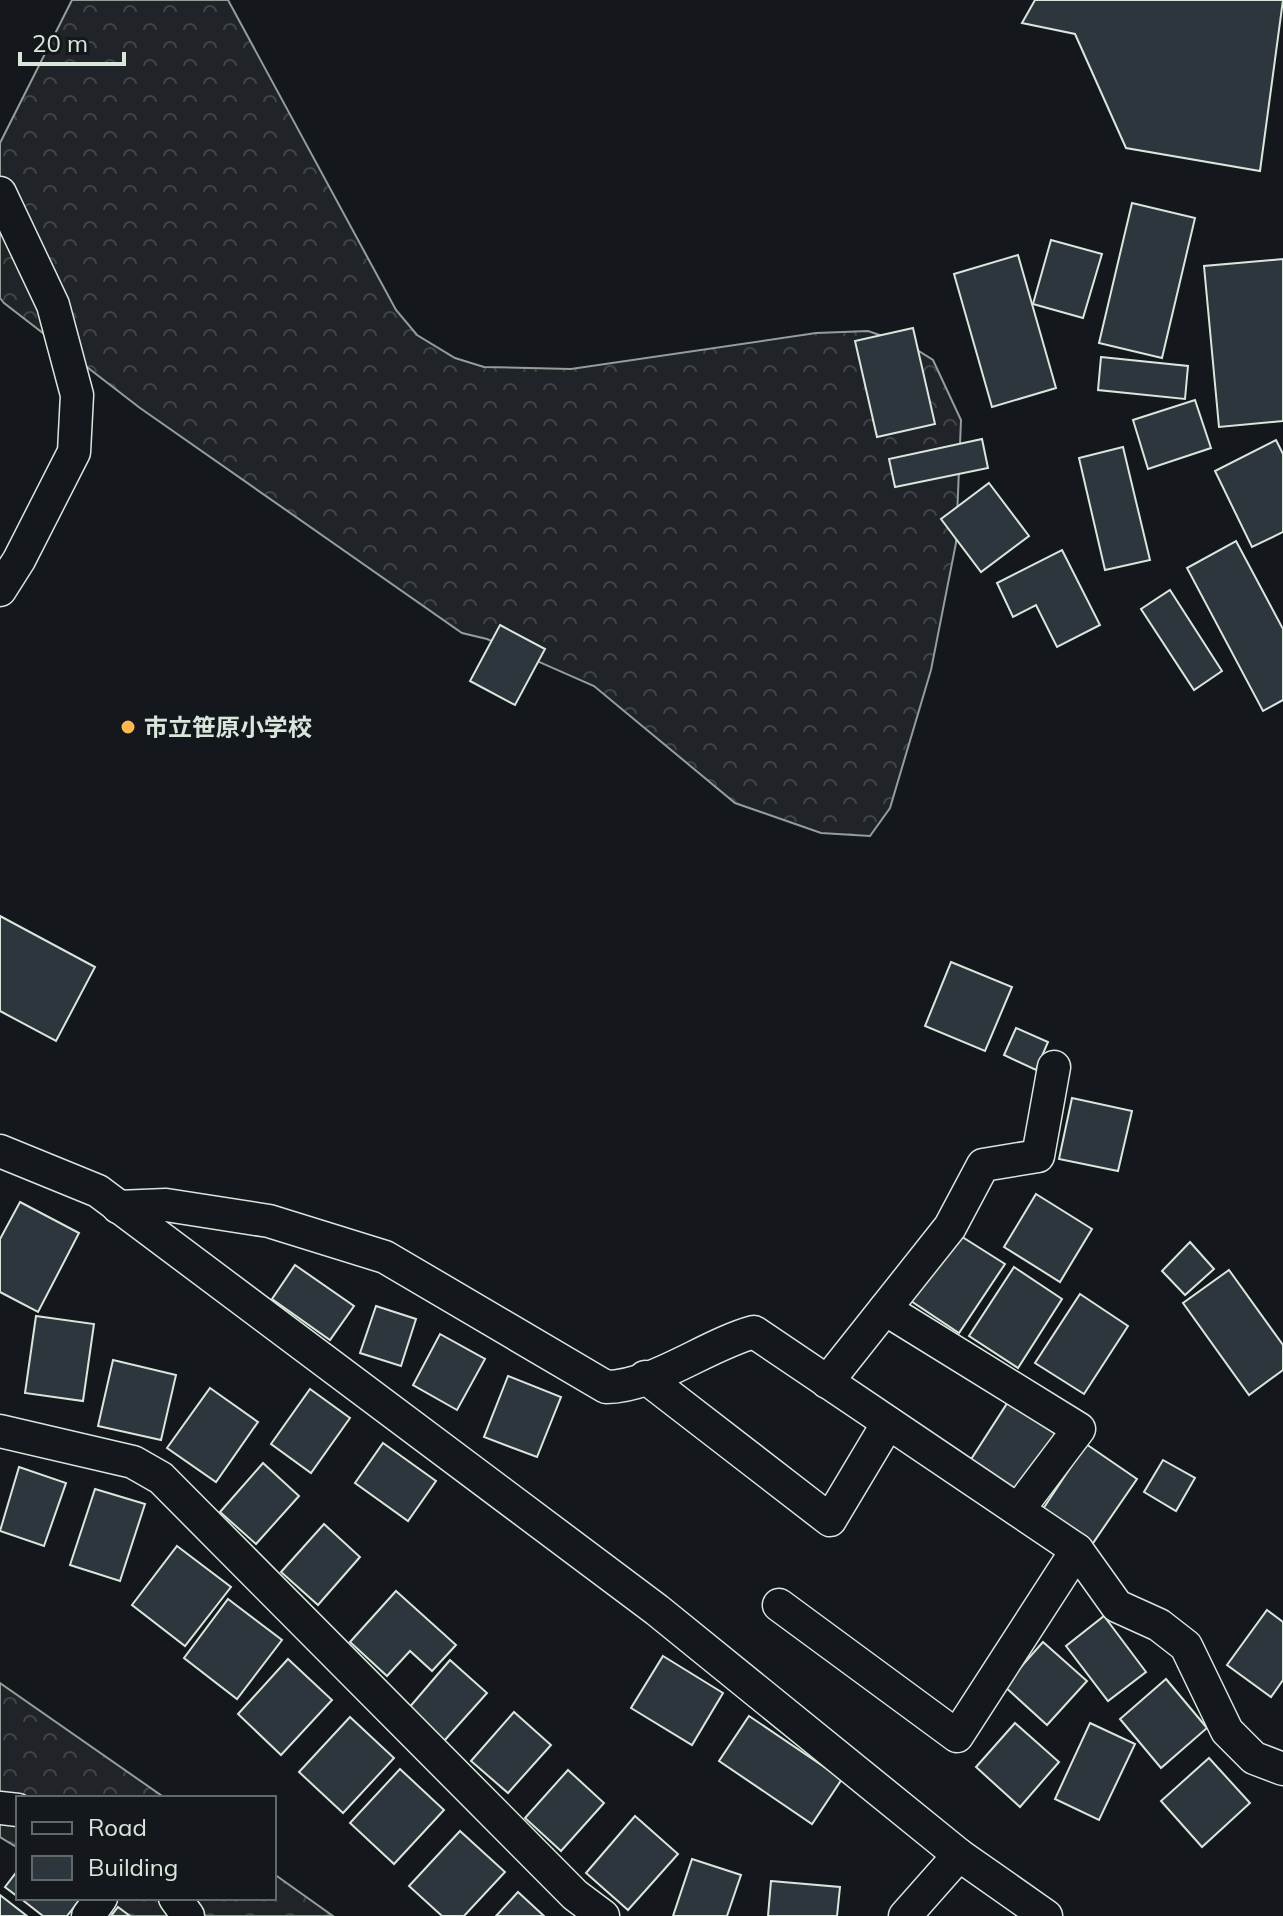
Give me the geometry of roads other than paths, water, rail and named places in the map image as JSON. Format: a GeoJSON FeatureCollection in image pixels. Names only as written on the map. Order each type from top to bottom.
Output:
{"type":"FeatureCollection","features":[{"type":"Feature","properties":{"kind":"street"},"geometry":{"type":"LineString","coordinates":[[0,193],[53,305],[77,395],[74,452],[19,560],[0,590]]}},
{"type":"Feature","properties":{"kind":"street"},"geometry":{"type":"LineString","coordinates":[[827,1382],[950,1227],[983,1165],[1038,1156],[1054,1067]]}},
{"type":"Feature","properties":{"kind":"street"},"geometry":{"type":"LineString","coordinates":[[6,1162],[98,1191],[657,1610],[959,1855],[1046,1916]]}},
{"type":"Feature","properties":{"kind":"street"},"geometry":{"type":"LineString","coordinates":[[118,1207],[166,1205],[269,1221],[385,1257],[606,1387],[626,1387],[726,1339],[754,1332],[1077,1550],[1117,1606],[1159,1625],[1186,1646],[1227,1731],[1254,1758],[1283,1769]]}},
{"type":"Feature","properties":{"kind":"street"},"geometry":{"type":"LineString","coordinates":[[885,1309],[1079,1429],[1018,1510]]}},
{"type":"Feature","properties":{"kind":"street"},"geometry":{"type":"LineString","coordinates":[[645,1377],[830,1520],[888,1423]]}},
{"type":"Feature","properties":{"kind":"street"},"geometry":{"type":"LineString","coordinates":[[0,1431],[133,1462],[161,1478],[575,1895],[603,1916]]}},
{"type":"Feature","properties":{"kind":"street"},"geometry":{"type":"LineString","coordinates":[[779,1605],[957,1736],[1077,1550]]}},
{"type":"Feature","properties":{"kind":"street"},"geometry":{"type":"LineString","coordinates":[[905,1916],[959,1855]]}},
{"type":"Feature","properties":{"kind":"place","name":"市立笹原小学校"},"geometry":{"type":"Point","coordinates":[128,727]}}]}
